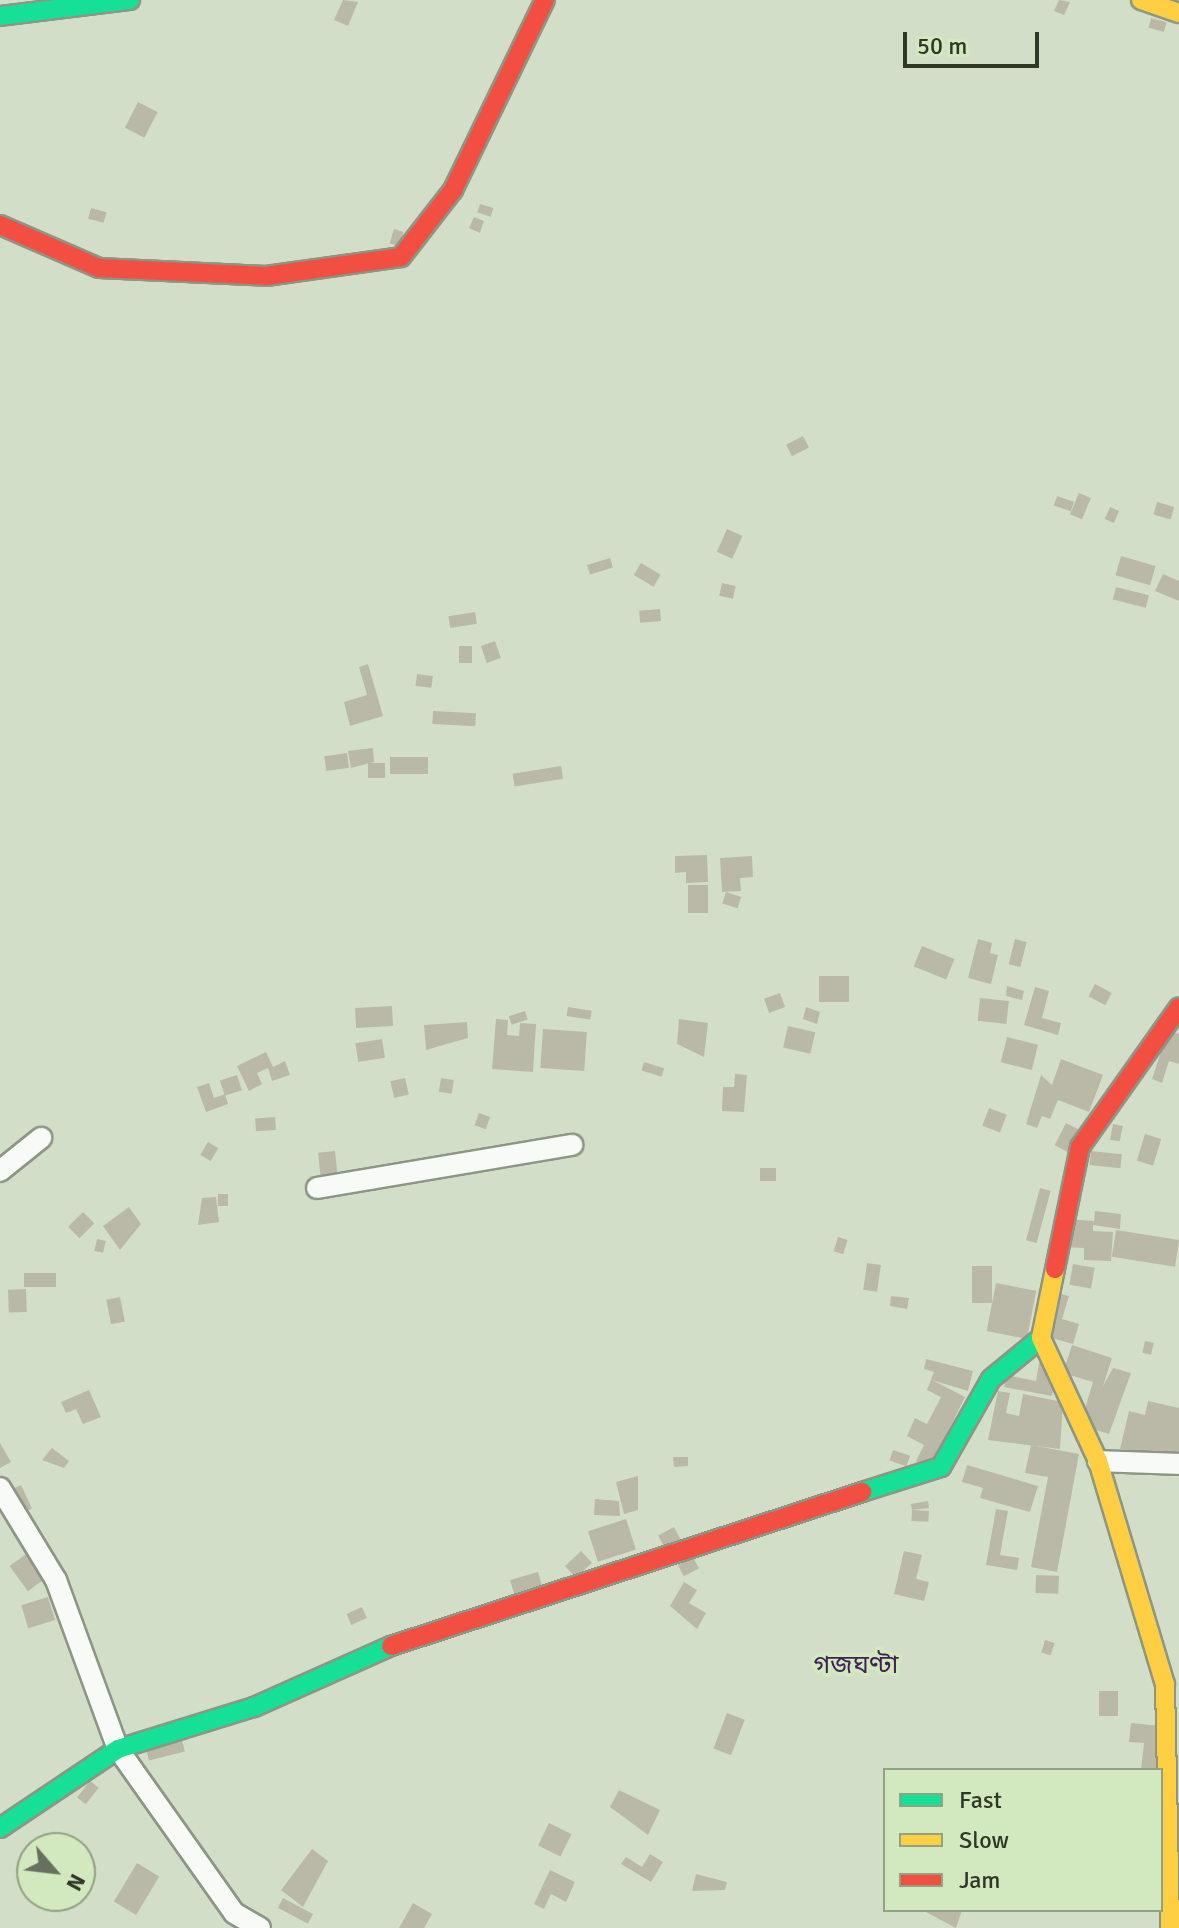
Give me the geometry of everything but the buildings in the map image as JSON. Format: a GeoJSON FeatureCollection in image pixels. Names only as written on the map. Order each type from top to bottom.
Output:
{"type":"FeatureCollection","features":[{"type":"Feature","properties":{"kind":"street"},"geometry":{"type":"LineString","coordinates":[[0,16],[130,0]]}},
{"type":"Feature","properties":{"kind":"street"},"geometry":{"type":"LineString","coordinates":[[0,225],[99,268],[266,276],[401,257],[453,190],[545,0]]}},
{"type":"Feature","properties":{"kind":"street"},"geometry":{"type":"LineString","coordinates":[[1141,0],[1179,13]]}},
{"type":"Feature","properties":{"kind":"street"},"geometry":{"type":"LineString","coordinates":[[1170,1928],[1165,1684],[1098,1461],[1041,1338],[1080,1147],[1179,1007]]}},
{"type":"Feature","properties":{"kind":"street"},"geometry":{"type":"LineString","coordinates":[[0,1171],[41,1138]]}},
{"type":"Feature","properties":{"kind":"street"},"geometry":{"type":"LineString","coordinates":[[317,1188],[572,1145]]}},
{"type":"Feature","properties":{"kind":"street"},"geometry":{"type":"LineString","coordinates":[[0,1828],[118,1749],[254,1707],[406,1639],[941,1467],[991,1379],[1041,1338]]}},
{"type":"Feature","properties":{"kind":"street"},"geometry":{"type":"LineString","coordinates":[[1098,1461],[1179,1464]]}},
{"type":"Feature","properties":{"kind":"street"},"geometry":{"type":"LineString","coordinates":[[0,1488],[56,1580],[118,1749],[234,1913],[260,1928]]}},
{"type":"Feature","properties":{"kind":"traffic: fast"},"geometry":{"type":"LineString","coordinates":[[0,16],[130,0]]}},
{"type":"Feature","properties":{"kind":"traffic: fast"},"geometry":{"type":"LineString","coordinates":[[862,1492],[941,1467],[991,1379],[1041,1338]]}},
{"type":"Feature","properties":{"kind":"traffic: fast"},"geometry":{"type":"LineString","coordinates":[[0,1828],[118,1749],[254,1707],[391,1646]]}},
{"type":"Feature","properties":{"kind":"traffic: slow"},"geometry":{"type":"LineString","coordinates":[[1141,0],[1179,13]]}},
{"type":"Feature","properties":{"kind":"traffic: slow"},"geometry":{"type":"LineString","coordinates":[[1055,1269],[1041,1338],[1098,1461],[1165,1684],[1170,1928]]}},
{"type":"Feature","properties":{"kind":"traffic: jam"},"geometry":{"type":"LineString","coordinates":[[0,225],[99,268],[266,276],[401,257],[453,190],[545,0]]}},
{"type":"Feature","properties":{"kind":"traffic: jam"},"geometry":{"type":"LineString","coordinates":[[1055,1269],[1080,1147],[1179,1007]]}},
{"type":"Feature","properties":{"kind":"traffic: jam"},"geometry":{"type":"LineString","coordinates":[[391,1646],[862,1492]]}},
{"type":"Feature","properties":{"kind":"district","name":"গজঘণ্টা"},"geometry":{"type":"Point","coordinates":[856,1666]}}]}
